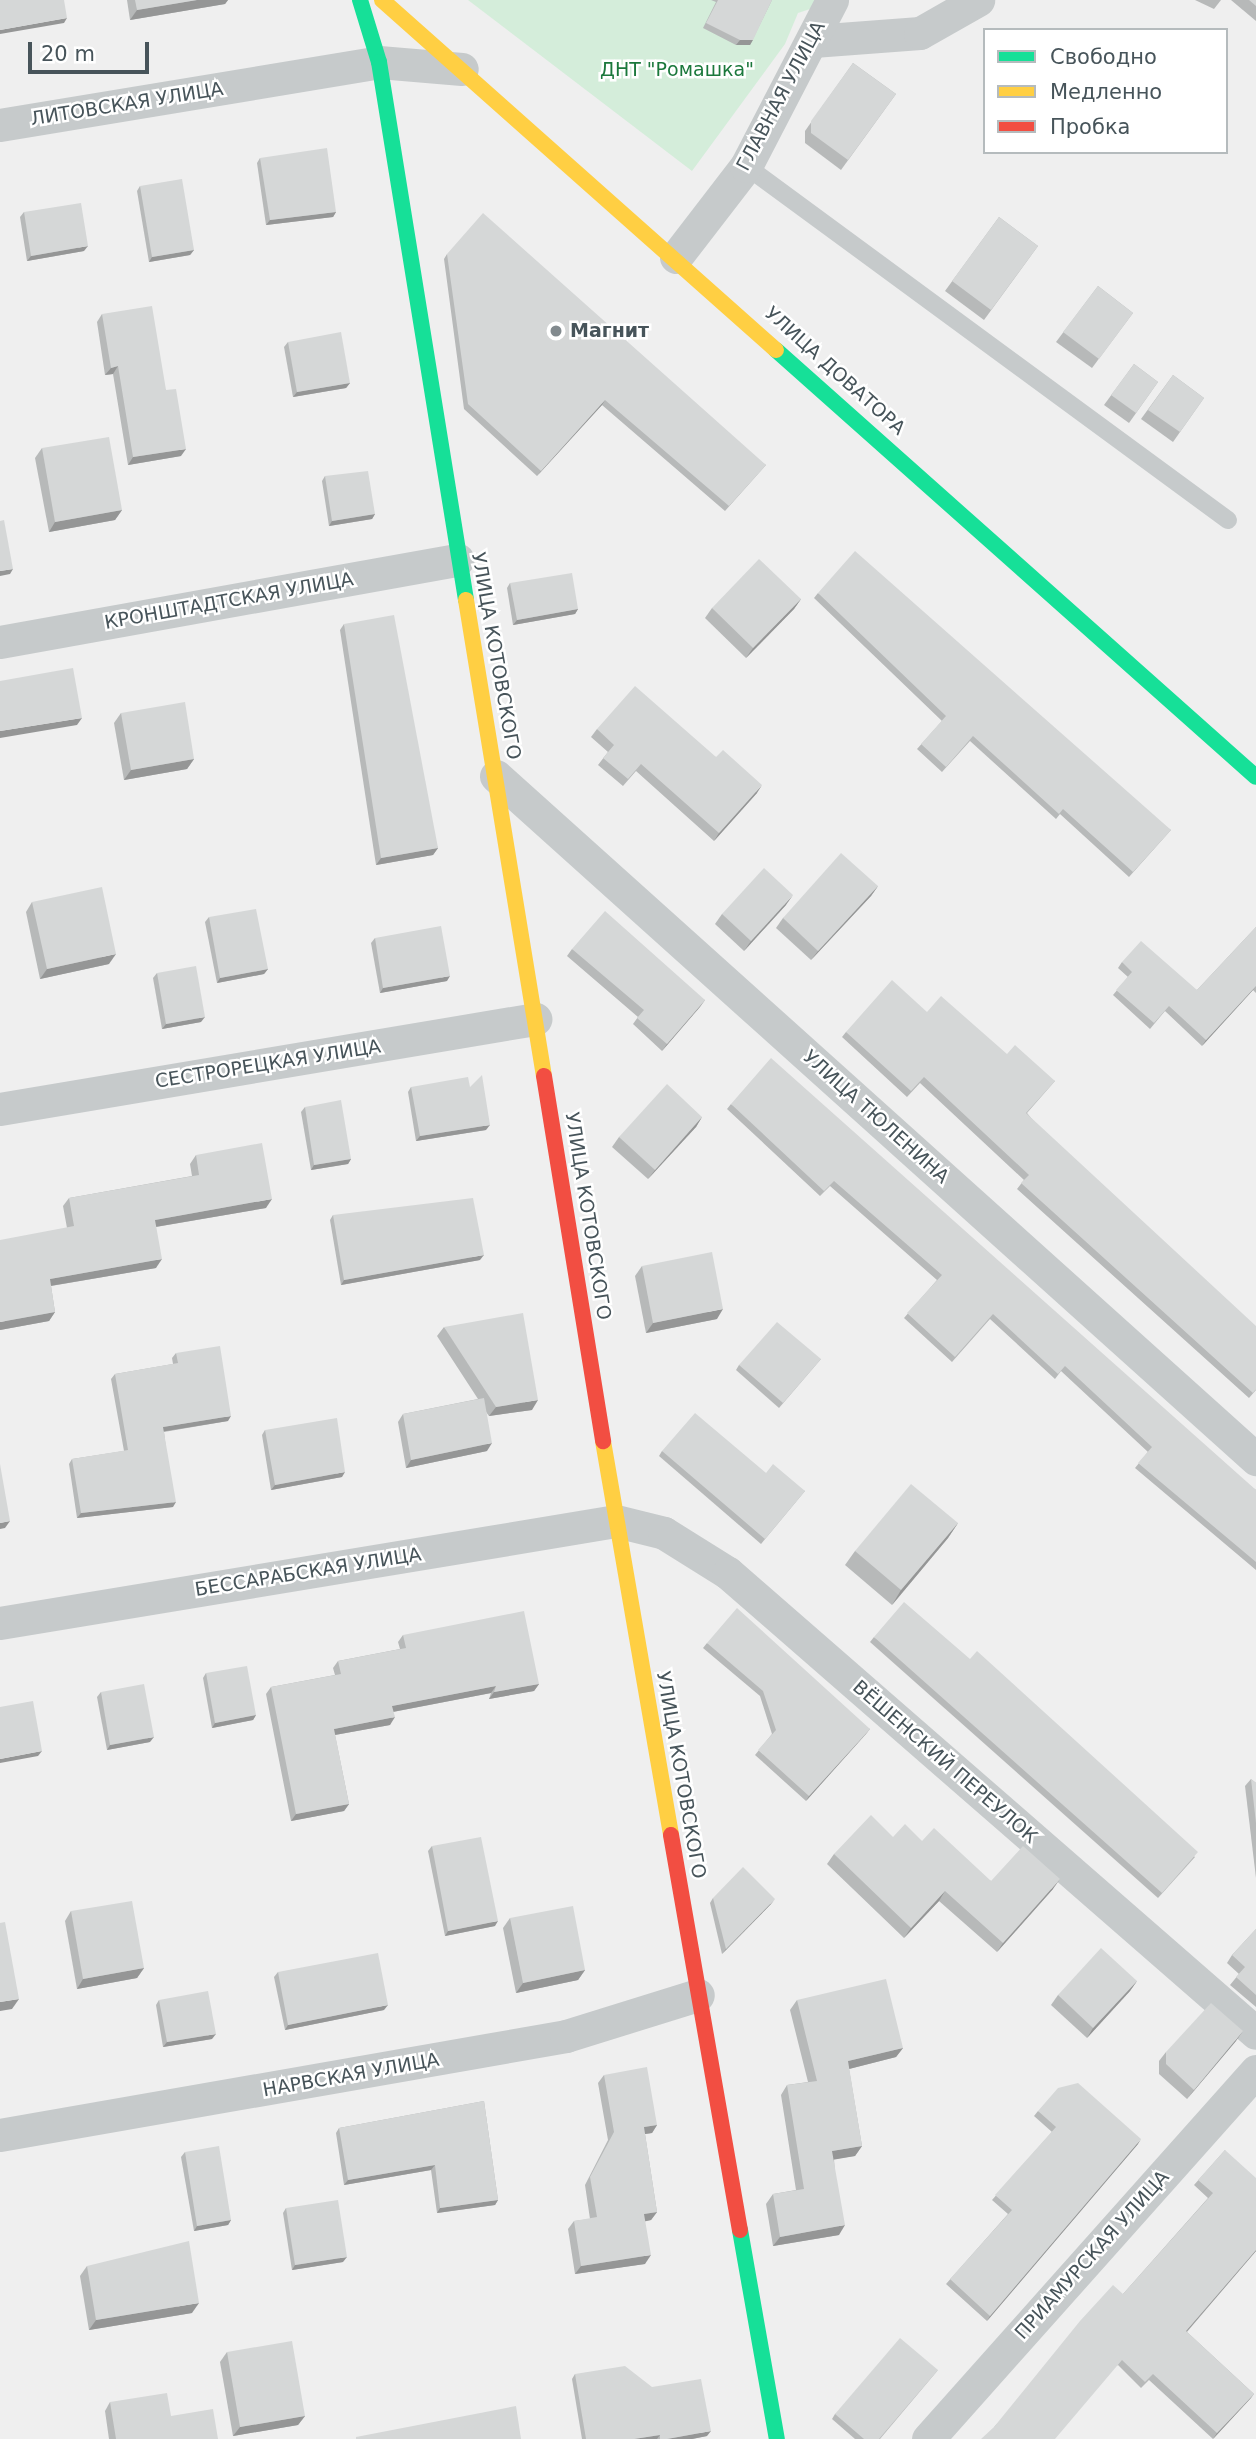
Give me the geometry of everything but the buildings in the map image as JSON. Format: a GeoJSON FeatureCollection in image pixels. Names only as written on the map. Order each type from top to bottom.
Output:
{"type":"FeatureCollection","features":[{"type":"Feature","properties":{"kind":"street","name":"УЛИЦА КОТОВСКОГО"},"geometry":{"type":"LineString","coordinates":[[360,0],[379,62],[457,560],[496,776],[616,1521],[777,2439]]}},
{"type":"Feature","properties":{"kind":"street","name":"УЛИЦА ДОВАТОРА"},"geometry":{"type":"LineString","coordinates":[[382,0],[676,257],[1256,776]]}},
{"type":"Feature","properties":{"kind":"street","name":"ГЛАВНАЯ УЛИЦА"},"geometry":{"type":"LineString","coordinates":[[676,257],[746,166],[832,0]]}},
{"type":"Feature","properties":{"kind":"street"},"geometry":{"type":"LineString","coordinates":[[813,41],[920,33],[978,0]]}},
{"type":"Feature","properties":{"kind":"street","name":"ЛИТОВСКАЯ УЛИЦА"},"geometry":{"type":"LineString","coordinates":[[0,125],[379,62],[462,69]]}},
{"type":"Feature","properties":{"kind":"street","name":"КРОНШТАДТСКАЯ УЛИЦА"},"geometry":{"type":"LineString","coordinates":[[0,642],[457,560]]}},
{"type":"Feature","properties":{"kind":"street","name":"УЛИЦА ТЮЛЕНИНА"},"geometry":{"type":"LineString","coordinates":[[496,776],[1256,1459]]}},
{"type":"Feature","properties":{"kind":"street","name":"СЕСТРОРЕЦКАЯ УЛИЦА"},"geometry":{"type":"LineString","coordinates":[[0,1109],[535,1019]]}},
{"type":"Feature","properties":{"kind":"street","name":"БЕССАРАБСКАЯ УЛИЦА"},"geometry":{"type":"LineString","coordinates":[[0,1623],[616,1521]]}},
{"type":"Feature","properties":{"kind":"street","name":"ВЁШЕНСКИЙ ПЕРЕУЛОК"},"geometry":{"type":"LineString","coordinates":[[616,1521],[664,1533],[728,1573],[1256,2033]]}},
{"type":"Feature","properties":{"kind":"street","name":"НАРВСКАЯ УЛИЦА"},"geometry":{"type":"LineString","coordinates":[[0,2135],[566,2036],[698,1995]]}},
{"type":"Feature","properties":{"kind":"street","name":"ПРИАМУРСКАЯ УЛИЦА"},"geometry":{"type":"LineString","coordinates":[[928,2439],[1256,2071]]}},
{"type":"Feature","properties":{"kind":"lane"},"geometry":{"type":"LineString","coordinates":[[746,166],[1228,520]]}},
{"type":"Feature","properties":{"kind":"green space","name":"ДНТ \"Ромашка\""},"geometry":{"type":"Polygon","coordinates":[[[468,0],[837,0],[798,13],[785,44],[692,171],[468,0]]]}},
{"type":"Feature","properties":{"kind":"traffic: fast"},"geometry":{"type":"LineString","coordinates":[[360,0],[379,62],[466,600]]}},
{"type":"Feature","properties":{"kind":"traffic: fast"},"geometry":{"type":"LineString","coordinates":[[776,350],[1256,777]]}},
{"type":"Feature","properties":{"kind":"traffic: fast"},"geometry":{"type":"LineString","coordinates":[[740,2230],[777,2439]]}},
{"type":"Feature","properties":{"kind":"traffic: slow"},"geometry":{"type":"LineString","coordinates":[[382,0],[776,350]]}},
{"type":"Feature","properties":{"kind":"traffic: slow"},"geometry":{"type":"LineString","coordinates":[[466,600],[544,1076]]}},
{"type":"Feature","properties":{"kind":"traffic: slow"},"geometry":{"type":"LineString","coordinates":[[603,1441],[671,1835]]}},
{"type":"Feature","properties":{"kind":"traffic: jam"},"geometry":{"type":"LineString","coordinates":[[544,1076],[603,1441]]}},
{"type":"Feature","properties":{"kind":"traffic: jam"},"geometry":{"type":"LineString","coordinates":[[671,1835],[740,2230]]}},
{"type":"Feature","properties":{"kind":"place","name":"Магнит"},"geometry":{"type":"Point","coordinates":[556,331]}}]}
